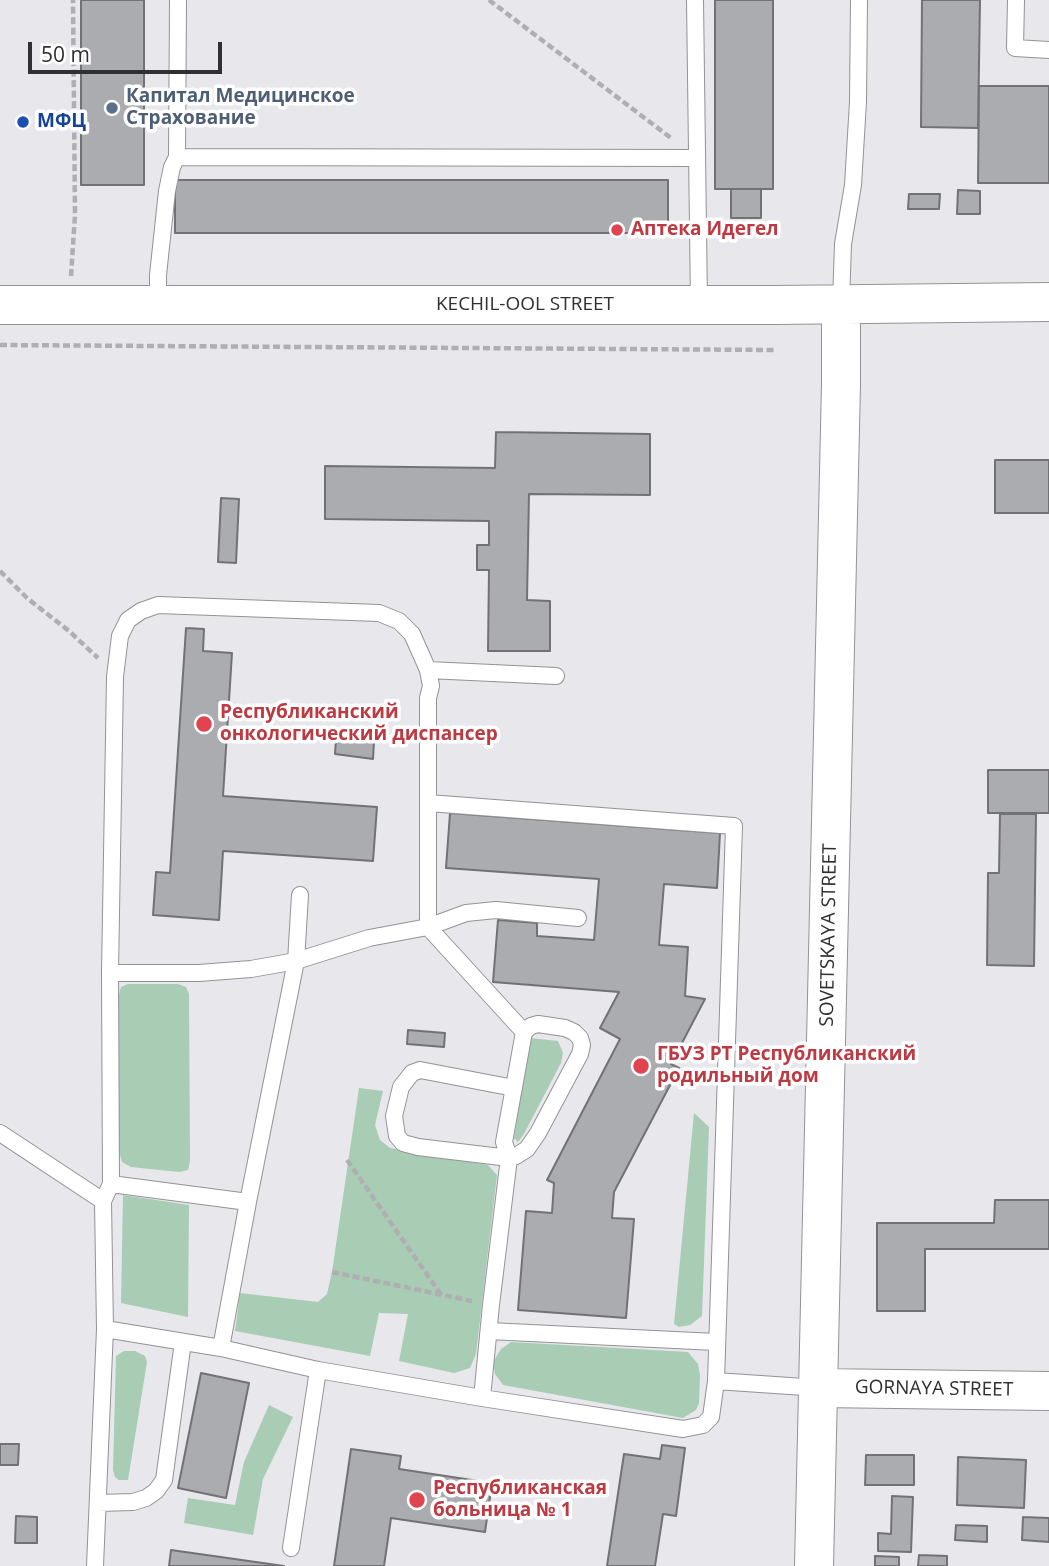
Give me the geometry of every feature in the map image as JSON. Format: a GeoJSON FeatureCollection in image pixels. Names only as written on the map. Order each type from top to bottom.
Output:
{"type":"FeatureCollection","features":[{"type":"Feature","properties":{"kind":"street","name":"KECHIL-OOL STREET"},"geometry":{"type":"LineString","coordinates":[[0,305],[158,307],[1049,302]]}},
{"type":"Feature","properties":{"kind":"street","name":"SOVETSKAYA STREET"},"geometry":{"type":"LineString","coordinates":[[814,1566],[841,303]]}},
{"type":"Feature","properties":{"kind":"street","name":"GORNAYA STREET"},"geometry":{"type":"LineString","coordinates":[[819,1388],[1049,1391]]}},
{"type":"Feature","properties":{"kind":"lane"},"geometry":{"type":"LineString","coordinates":[[158,307],[158,275],[167,191],[172,167],[177,158],[178,0]]}},
{"type":"Feature","properties":{"kind":"lane"},"geometry":{"type":"LineString","coordinates":[[695,0],[699,304]]}},
{"type":"Feature","properties":{"kind":"lane"},"geometry":{"type":"LineString","coordinates":[[841,303],[843,244],[855,157],[859,0]]}},
{"type":"Feature","properties":{"kind":"lane"},"geometry":{"type":"LineString","coordinates":[[1016,0],[1015,48],[1049,50]]}},
{"type":"Feature","properties":{"kind":"lane"},"geometry":{"type":"LineString","coordinates":[[177,158],[697,158]]}},
{"type":"Feature","properties":{"kind":"lane"},"geometry":{"type":"LineString","coordinates":[[95,1566],[105,1329],[103,1200],[111,1184],[110,973],[115,677],[120,636],[128,620],[141,611],[158,605],[379,612],[399,621],[412,634],[428,670],[430,686],[428,927],[524,1032]]}},
{"type":"Feature","properties":{"kind":"lane"},"geometry":{"type":"LineString","coordinates":[[428,670],[556,677]]}},
{"type":"Feature","properties":{"kind":"lane"},"geometry":{"type":"LineString","coordinates":[[105,1329],[221,1348],[318,1370],[683,1429],[703,1424],[711,1417],[716,1381],[734,825],[428,803]]}},
{"type":"Feature","properties":{"kind":"lane"},"geometry":{"type":"LineString","coordinates":[[221,1348],[296,961],[300,895]]}},
{"type":"Feature","properties":{"kind":"lane"},"geometry":{"type":"LineString","coordinates":[[110,973],[238,970],[296,961],[369,938],[428,927],[466,913],[496,910],[579,918]]}},
{"type":"Feature","properties":{"kind":"lane"},"geometry":{"type":"LineString","coordinates":[[482,1398],[509,1158],[504,1142],[514,1088],[524,1032],[538,1024],[565,1028],[580,1038],[582,1045],[538,1133],[527,1149],[509,1158],[403,1143],[397,1136],[394,1116],[401,1087],[412,1073],[420,1070],[514,1088]]}},
{"type":"Feature","properties":{"kind":"lane"},"geometry":{"type":"LineString","coordinates":[[0,1133],[103,1200]]}},
{"type":"Feature","properties":{"kind":"lane"},"geometry":{"type":"LineString","coordinates":[[111,1184],[248,1202]]}},
{"type":"Feature","properties":{"kind":"lane"},"geometry":{"type":"LineString","coordinates":[[489,1331],[716,1342]]}},
{"type":"Feature","properties":{"kind":"lane"},"geometry":{"type":"LineString","coordinates":[[98,1503],[133,1502],[145,1498],[156,1491],[164,1480],[183,1342]]}},
{"type":"Feature","properties":{"kind":"lane"},"geometry":{"type":"LineString","coordinates":[[291,1548],[318,1370]]}},
{"type":"Feature","properties":{"kind":"lane"},"geometry":{"type":"LineString","coordinates":[[716,1381],[819,1388]]}},
{"type":"Feature","properties":{"kind":"path"},"geometry":{"type":"LineString","coordinates":[[71,276],[75,215],[74,0]]}},
{"type":"Feature","properties":{"kind":"path"},"geometry":{"type":"LineString","coordinates":[[489,0],[697,158]]}},
{"type":"Feature","properties":{"kind":"path"},"geometry":{"type":"LineString","coordinates":[[0,345],[775,350]]}},
{"type":"Feature","properties":{"kind":"path"},"geometry":{"type":"LineString","coordinates":[[0,571],[27,598],[90,650],[115,677]]}},
{"type":"Feature","properties":{"kind":"path"},"geometry":{"type":"LineString","coordinates":[[347,1160],[442,1296]]}},
{"type":"Feature","properties":{"kind":"path"},"geometry":{"type":"LineString","coordinates":[[332,1272],[482,1303]]}},
{"type":"Feature","properties":{"kind":"green space"},"geometry":{"type":"Polygon","coordinates":[[[128,984],[178,984],[186,987],[189,994],[188,1170],[179,1172],[131,1167],[122,1162],[119,1151],[119,994],[121,987],[128,984]]]}},
{"type":"Feature","properties":{"kind":"green space"},"geometry":{"type":"Polygon","coordinates":[[[530,1038],[558,1041],[563,1053],[561,1063],[518,1142],[514,1138],[530,1038]]]}},
{"type":"Feature","properties":{"kind":"green space"},"geometry":{"type":"Polygon","coordinates":[[[359,1088],[383,1091],[375,1125],[380,1140],[390,1148],[488,1165],[497,1175],[476,1354],[470,1368],[454,1373],[399,1361],[408,1314],[379,1313],[370,1356],[235,1331],[240,1293],[318,1302],[327,1294],[359,1088]]]}},
{"type":"Feature","properties":{"kind":"green space"},"geometry":{"type":"Polygon","coordinates":[[[694,1113],[709,1127],[702,1316],[690,1325],[679,1327],[674,1324],[694,1113]]]}},
{"type":"Feature","properties":{"kind":"green space"},"geometry":{"type":"Polygon","coordinates":[[[123,1195],[189,1205],[188,1317],[121,1303],[123,1195]]]}},
{"type":"Feature","properties":{"kind":"green space"},"geometry":{"type":"Polygon","coordinates":[[[511,1342],[688,1352],[698,1364],[699,1403],[696,1410],[683,1418],[503,1385],[495,1374],[493,1362],[501,1349],[511,1342]]]}},
{"type":"Feature","properties":{"kind":"green space"},"geometry":{"type":"Polygon","coordinates":[[[124,1351],[135,1351],[145,1356],[147,1362],[128,1480],[119,1480],[113,1470],[116,1356],[124,1351]]]}},
{"type":"Feature","properties":{"kind":"green space"},"geometry":{"type":"Polygon","coordinates":[[[269,1405],[293,1417],[263,1479],[253,1535],[184,1523],[188,1498],[235,1505],[244,1462],[269,1405]]]}},
{"type":"Feature","properties":{"kind":"building"},"geometry":{"type":"Polygon","coordinates":[[[81,0],[144,0],[144,185],[81,185],[81,0]]]}},
{"type":"Feature","properties":{"kind":"building"},"geometry":{"type":"Polygon","coordinates":[[[715,0],[773,0],[773,189],[715,189],[715,0]]]}},
{"type":"Feature","properties":{"kind":"building"},"geometry":{"type":"Polygon","coordinates":[[[922,0],[980,0],[978,128],[921,127],[922,0]]]}},
{"type":"Feature","properties":{"kind":"building"},"geometry":{"type":"Polygon","coordinates":[[[979,86],[1049,86],[1049,183],[978,183],[979,86]]]}},
{"type":"Feature","properties":{"kind":"building"},"geometry":{"type":"Polygon","coordinates":[[[175,180],[668,180],[668,233],[175,233],[175,180]]]}},
{"type":"Feature","properties":{"kind":"building"},"geometry":{"type":"Polygon","coordinates":[[[731,189],[761,189],[761,218],[731,218],[731,189]]]}},
{"type":"Feature","properties":{"kind":"building"},"geometry":{"type":"Polygon","coordinates":[[[958,190],[980,191],[980,214],[957,214],[958,190]]]}},
{"type":"Feature","properties":{"kind":"building"},"geometry":{"type":"Polygon","coordinates":[[[909,194],[940,194],[939,209],[908,209],[909,194]]]}},
{"type":"Feature","properties":{"kind":"building"},"geometry":{"type":"Polygon","coordinates":[[[496,432],[650,434],[650,495],[529,494],[527,600],[550,601],[550,651],[488,651],[489,570],[477,570],[477,545],[489,545],[489,521],[325,519],[325,466],[495,468],[496,432]]]}},
{"type":"Feature","properties":{"kind":"building"},"geometry":{"type":"Polygon","coordinates":[[[995,460],[1049,460],[1049,513],[995,513],[995,460]]]}},
{"type":"Feature","properties":{"kind":"building"},"geometry":{"type":"Polygon","coordinates":[[[221,498],[239,499],[236,563],[218,562],[221,498]]]}},
{"type":"Feature","properties":{"kind":"building","name":"Республиканский онкологический диспансер"},"geometry":{"type":"Polygon","coordinates":[[[186,628],[204,629],[203,651],[232,653],[223,796],[377,807],[373,861],[223,851],[219,920],[153,915],[156,872],[170,873],[186,628]]]}},
{"type":"Feature","properties":{"kind":"building"},"geometry":{"type":"Polygon","coordinates":[[[336,739],[374,742],[373,759],[335,754],[336,739]]]}},
{"type":"Feature","properties":{"kind":"building"},"geometry":{"type":"Polygon","coordinates":[[[988,770],[1049,770],[1049,813],[988,813],[988,770]]]}},
{"type":"Feature","properties":{"kind":"building","name":"ГБУЗ РТ Республиканский родильный дом"},"geometry":{"type":"Polygon","coordinates":[[[450,813],[720,833],[717,888],[664,884],[659,945],[688,947],[685,996],[705,999],[671,1064],[679,1068],[614,1192],[612,1218],[634,1219],[626,1318],[518,1310],[526,1211],[552,1213],[554,1183],[547,1180],[620,1039],[600,1028],[619,992],[493,982],[498,920],[537,923],[537,936],[594,940],[599,879],[446,868],[450,813]]]}},
{"type":"Feature","properties":{"kind":"building"},"geometry":{"type":"Polygon","coordinates":[[[1000,814],[1036,814],[1034,966],[987,965],[988,873],[999,873],[1000,814]]]}},
{"type":"Feature","properties":{"kind":"building"},"geometry":{"type":"Polygon","coordinates":[[[408,1030],[445,1033],[444,1047],[407,1044],[408,1030]]]}},
{"type":"Feature","properties":{"kind":"building"},"geometry":{"type":"Polygon","coordinates":[[[995,1200],[1049,1200],[1049,1249],[925,1249],[925,1311],[877,1311],[877,1223],[994,1223],[995,1200]]]}},
{"type":"Feature","properties":{"kind":"building"},"geometry":{"type":"Polygon","coordinates":[[[201,1373],[249,1383],[226,1498],[178,1488],[201,1373]]]}},
{"type":"Feature","properties":{"kind":"building"},"geometry":{"type":"Polygon","coordinates":[[[0,1444],[19,1444],[18,1465],[0,1465],[0,1444]]]}},
{"type":"Feature","properties":{"kind":"building","name":"Республиканская больница № 1"},"geometry":{"type":"Polygon","coordinates":[[[662,1445],[685,1448],[676,1516],[663,1514],[655,1566],[607,1566],[624,1454],[660,1459],[662,1445]]]}},
{"type":"Feature","properties":{"kind":"building","name":"Республиканская больница № 1"},"geometry":{"type":"Polygon","coordinates":[[[351,1449],[401,1456],[399,1469],[492,1483],[485,1532],[391,1518],[384,1566],[334,1566],[351,1449]]]}},
{"type":"Feature","properties":{"kind":"building"},"geometry":{"type":"Polygon","coordinates":[[[866,1455],[914,1455],[914,1485],[865,1485],[866,1455]]]}},
{"type":"Feature","properties":{"kind":"building"},"geometry":{"type":"Polygon","coordinates":[[[958,1457],[1026,1460],[1024,1508],[957,1505],[958,1457]]]}},
{"type":"Feature","properties":{"kind":"building"},"geometry":{"type":"Polygon","coordinates":[[[892,1496],[913,1497],[911,1552],[878,1551],[878,1533],[891,1534],[892,1496]]]}},
{"type":"Feature","properties":{"kind":"building"},"geometry":{"type":"Polygon","coordinates":[[[16,1516],[37,1517],[37,1543],[15,1543],[16,1516]]]}},
{"type":"Feature","properties":{"kind":"building"},"geometry":{"type":"Polygon","coordinates":[[[1023,1517],[1049,1518],[1049,1542],[1022,1540],[1023,1517]]]}},
{"type":"Feature","properties":{"kind":"building"},"geometry":{"type":"Polygon","coordinates":[[[956,1525],[987,1526],[987,1542],[955,1540],[956,1525]]]}},
{"type":"Feature","properties":{"kind":"building"},"geometry":{"type":"Polygon","coordinates":[[[171,1550],[284,1566],[169,1566],[171,1550]]]}},
{"type":"Feature","properties":{"kind":"building"},"geometry":{"type":"Polygon","coordinates":[[[919,1555],[947,1556],[947,1566],[918,1566],[919,1555]]]}},
{"type":"Feature","properties":{"kind":"building"},"geometry":{"type":"Polygon","coordinates":[[[875,1556],[899,1557],[899,1566],[875,1566],[875,1556]]]}},
{"type":"Feature","properties":{"kind":"place","name":"Капитал Медицинское Страхование"},"geometry":{"type":"Point","coordinates":[112,108]}},
{"type":"Feature","properties":{"kind":"place","name":"МФЦ"},"geometry":{"type":"Point","coordinates":[23,122]}},
{"type":"Feature","properties":{"kind":"place","name":"Аптека Идегел"},"geometry":{"type":"Point","coordinates":[617,230]}},
{"type":"Feature","properties":{"kind":"place","name":"Республиканский онкологический диспансер"},"geometry":{"type":"Point","coordinates":[204,724]}},
{"type":"Feature","properties":{"kind":"place","name":"ГБУЗ РТ Республиканский родильный дом"},"geometry":{"type":"Point","coordinates":[641,1066]}},
{"type":"Feature","properties":{"kind":"place","name":"Республиканская больница № 1"},"geometry":{"type":"Point","coordinates":[417,1500]}}]}
